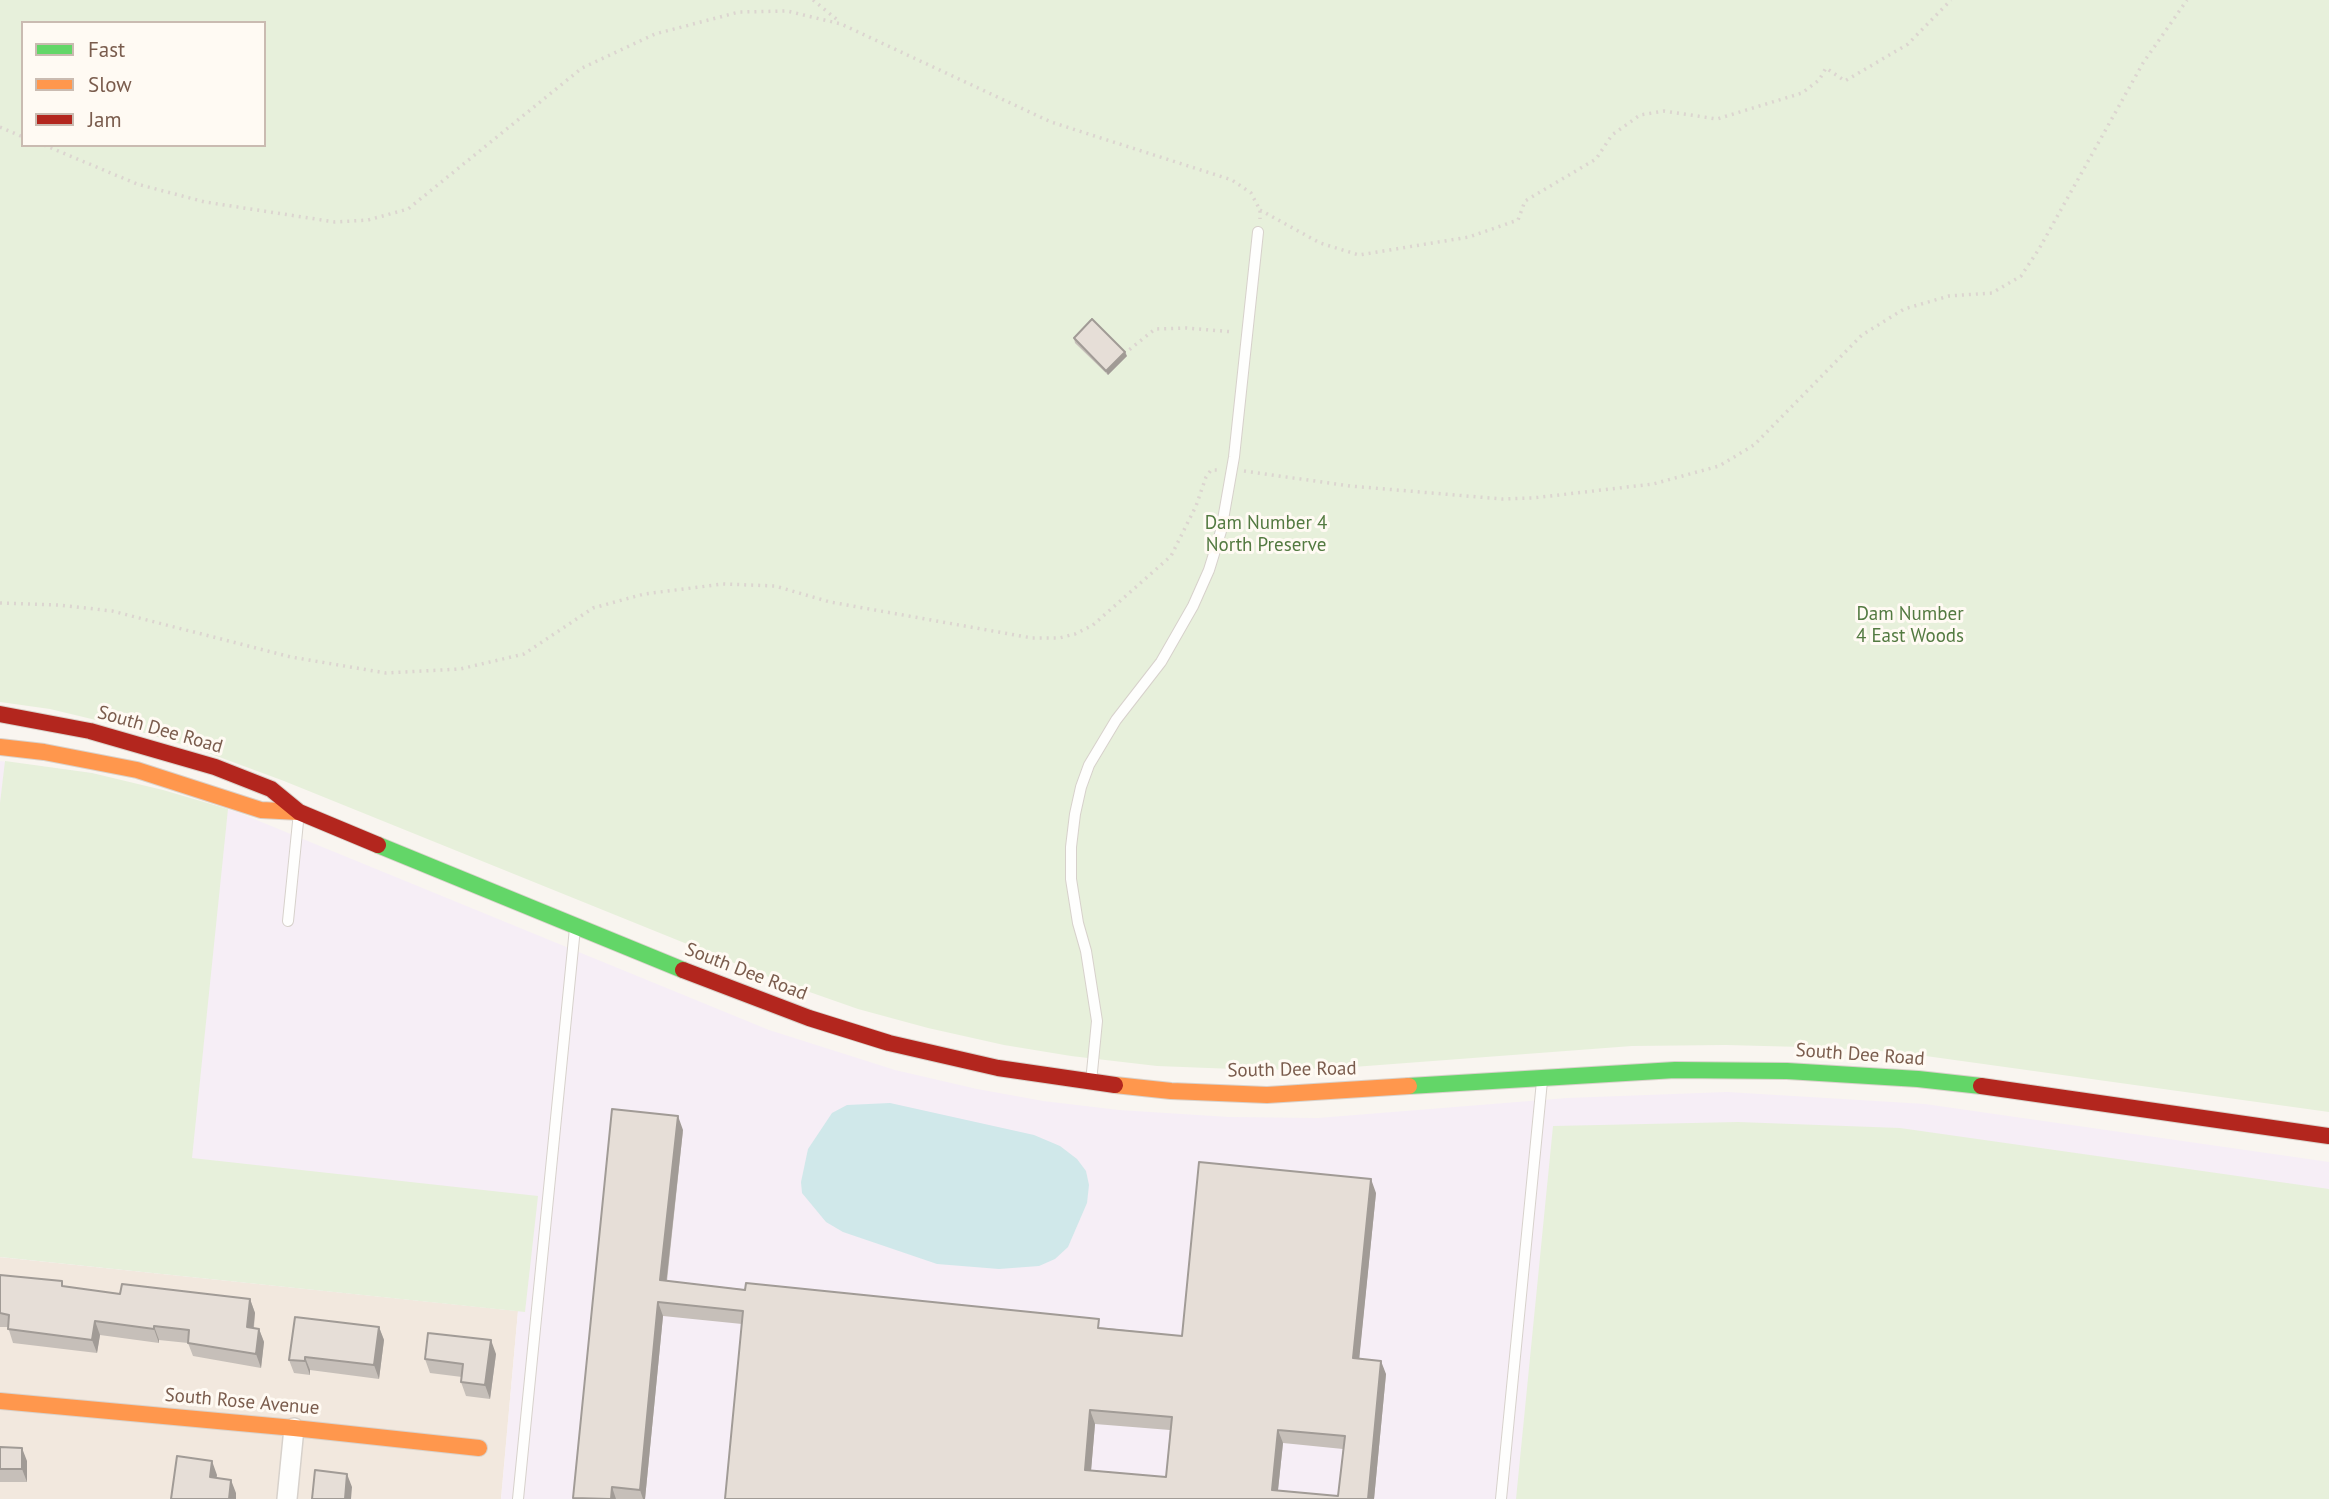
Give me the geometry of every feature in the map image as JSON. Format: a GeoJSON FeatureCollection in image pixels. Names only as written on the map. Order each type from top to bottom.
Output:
{"type":"FeatureCollection","features":[{"type":"Feature","properties":{"kind":"main road","name":"South Dee Road"},"geometry":{"type":"LineString","coordinates":[[0,714],[90,731],[215,767],[271,789],[299,812],[723,987],[876,1039],[998,1068],[1091,1083],[1171,1091],[1267,1095],[1675,1070],[1762,1070],[1918,1079],[2028,1092],[2329,1136]]}},
{"type":"Feature","properties":{"kind":"main road","name":"South Dee Road"},"geometry":{"type":"LineString","coordinates":[[0,747],[44,752],[137,770],[261,810],[299,812]]}},
{"type":"Feature","properties":{"kind":"main road","name":"South Rose Avenue"},"geometry":{"type":"LineString","coordinates":[[0,1401],[479,1448]]}},
{"type":"Feature","properties":{"kind":"street"},"geometry":{"type":"LineString","coordinates":[[287,1499],[294,1428]]}},
{"type":"Feature","properties":{"kind":"lane"},"geometry":{"type":"LineString","coordinates":[[1091,1083],[1097,1021],[1072,879],[1071,847],[1081,787],[1089,765],[1106,736],[1161,662],[1193,606],[1209,570],[1221,531],[1234,457],[1258,232]]}},
{"type":"Feature","properties":{"kind":"lane"},"geometry":{"type":"LineString","coordinates":[[288,921],[299,812]]}},
{"type":"Feature","properties":{"kind":"lane"},"geometry":{"type":"LineString","coordinates":[[518,1499],[575,926]]}},
{"type":"Feature","properties":{"kind":"lane"},"geometry":{"type":"LineString","coordinates":[[1501,1499],[1542,1077]]}},
{"type":"Feature","properties":{"kind":"path"},"geometry":{"type":"LineString","coordinates":[[813,0],[841,24]]}},
{"type":"Feature","properties":{"kind":"path"},"geometry":{"type":"LineString","coordinates":[[1260,210],[1320,243],[1359,255],[1469,237],[1518,220],[1525,201],[1595,159],[1612,135],[1640,115],[1664,111],[1717,119],[1802,93],[1819,80],[1826,68],[1845,81],[1908,44],[1951,0]]}},
{"type":"Feature","properties":{"kind":"path"},"geometry":{"type":"LineString","coordinates":[[1243,471],[1356,486],[1502,499],[1653,484],[1719,466],[1754,445],[1862,335],[1904,309],[1949,296],[1992,293],[2021,276],[2039,249],[2143,63],[2187,0]]}},
{"type":"Feature","properties":{"kind":"path"},"geometry":{"type":"LineString","coordinates":[[49,147],[137,184],[205,202],[335,222],[368,220],[408,209],[582,68],[655,34],[739,12],[787,11],[841,24],[1051,122],[1231,180],[1251,193],[1260,210],[1258,232]]}},
{"type":"Feature","properties":{"kind":"path"},"geometry":{"type":"LineString","coordinates":[[0,127],[21,135]]}},
{"type":"Feature","properties":{"kind":"path"},"geometry":{"type":"LineString","coordinates":[[1124,354],[1155,329],[1186,328],[1247,333]]}},
{"type":"Feature","properties":{"kind":"path"},"geometry":{"type":"LineString","coordinates":[[0,603],[59,605],[111,611],[291,657],[386,673],[460,669],[524,654],[593,608],[644,594],[723,584],[775,586],[830,602],[1032,638],[1059,638],[1093,625],[1171,556],[1196,506],[1206,477],[1211,470],[1223,470]]}},
{"type":"Feature","properties":{"kind":"shaded area"},"geometry":{"type":"Polygon","coordinates":[[[0,761],[92,773],[237,812],[769,1030],[895,1070],[1043,1101],[1119,1110],[1229,1117],[1318,1118],[1567,1098],[1727,1092],[1925,1104],[2329,1162],[2329,1499],[501,1499],[518,1311],[0,1257],[0,761]]]}},
{"type":"Feature","properties":{"kind":"shaded area"},"geometry":{"type":"Polygon","coordinates":[[[0,1257],[518,1311],[501,1499],[0,1499],[0,1257]]]}},
{"type":"Feature","properties":{"kind":"green space","name":"Dam Number 4 North Preserve"},"geometry":{"type":"Polygon","coordinates":[[[0,0],[2329,0],[2329,1112],[1897,1052],[1802,1047],[1632,1046],[1340,1068],[1260,1070],[1157,1066],[1004,1045],[858,1009],[781,982],[284,781],[203,751],[125,727],[50,709],[0,702],[0,0]]]}},
{"type":"Feature","properties":{"kind":"green space"},"geometry":{"type":"Polygon","coordinates":[[[5,761],[92,773],[228,809],[192,1158],[538,1196],[525,1312],[0,1257],[0,803],[5,761]]]}},
{"type":"Feature","properties":{"kind":"green space"},"geometry":{"type":"Polygon","coordinates":[[[1738,1122],[1900,1128],[2329,1189],[2329,1499],[1516,1499],[1553,1126],[1738,1122]]]}},
{"type":"Feature","properties":{"kind":"water"},"geometry":{"type":"Polygon","coordinates":[[[890,1103],[1034,1135],[1060,1146],[1077,1159],[1086,1171],[1089,1185],[1087,1203],[1068,1247],[1055,1259],[1039,1266],[999,1269],[937,1264],[843,1232],[826,1222],[802,1193],[801,1182],[808,1149],[832,1113],[847,1105],[890,1103]]]}},
{"type":"Feature","properties":{"kind":"building"},"geometry":{"type":"Polygon","coordinates":[[[1092,319],[1125,352],[1106,371],[1074,338],[1092,319]]]}},
{"type":"Feature","properties":{"kind":"building"},"geometry":{"type":"Polygon","coordinates":[[[612,1109],[678,1116],[660,1280],[745,1290],[746,1283],[1099,1319],[1098,1328],[1182,1336],[1199,1162],[1371,1179],[1353,1358],[1381,1361],[1368,1499],[725,1499],[743,1311],[658,1302],[640,1490],[612,1487],[611,1499],[573,1498],[612,1109]],[[1090,1410],[1085,1470],[1166,1477],[1172,1417],[1090,1410]],[[1278,1430],[1272,1490],[1338,1496],[1345,1436],[1278,1430]]]}},
{"type":"Feature","properties":{"kind":"building"},"geometry":{"type":"Polygon","coordinates":[[[0,1275],[62,1281],[62,1286],[120,1294],[122,1284],[250,1299],[247,1327],[259,1329],[256,1354],[188,1343],[189,1330],[154,1326],[154,1329],[95,1321],[92,1340],[8,1329],[9,1315],[0,1313],[0,1275]]]}},
{"type":"Feature","properties":{"kind":"building"},"geometry":{"type":"Polygon","coordinates":[[[295,1317],[379,1327],[374,1365],[305,1357],[305,1361],[289,1360],[295,1317]]]}},
{"type":"Feature","properties":{"kind":"building"},"geometry":{"type":"Polygon","coordinates":[[[428,1333],[491,1340],[485,1385],[461,1382],[463,1364],[425,1359],[428,1333]]]}},
{"type":"Feature","properties":{"kind":"building"},"geometry":{"type":"Polygon","coordinates":[[[0,1447],[22,1448],[22,1469],[0,1469],[0,1447]]]}},
{"type":"Feature","properties":{"kind":"building"},"geometry":{"type":"Polygon","coordinates":[[[177,1456],[212,1461],[210,1477],[231,1480],[229,1499],[171,1499],[177,1456]]]}},
{"type":"Feature","properties":{"kind":"building"},"geometry":{"type":"Polygon","coordinates":[[[315,1470],[347,1474],[345,1499],[312,1499],[315,1470]]]}},
{"type":"Feature","properties":{"kind":"traffic: fast"},"geometry":{"type":"LineString","coordinates":[[378,845],[683,970]]}},
{"type":"Feature","properties":{"kind":"traffic: fast"},"geometry":{"type":"LineString","coordinates":[[1409,1086],[1675,1070],[1787,1071],[1918,1079],[1981,1086]]}},
{"type":"Feature","properties":{"kind":"traffic: slow"},"geometry":{"type":"LineString","coordinates":[[0,747],[44,752],[137,770],[261,810],[299,812]]}},
{"type":"Feature","properties":{"kind":"traffic: slow"},"geometry":{"type":"LineString","coordinates":[[1115,1085],[1171,1091],[1267,1095],[1409,1086]]}},
{"type":"Feature","properties":{"kind":"traffic: slow"},"geometry":{"type":"LineString","coordinates":[[0,1401],[479,1448]]}},
{"type":"Feature","properties":{"kind":"traffic: jam"},"geometry":{"type":"LineString","coordinates":[[0,714],[90,731],[215,767],[271,789],[299,812],[378,845]]}},
{"type":"Feature","properties":{"kind":"traffic: jam"},"geometry":{"type":"LineString","coordinates":[[683,970],[809,1018],[889,1043],[998,1068],[1115,1085]]}},
{"type":"Feature","properties":{"kind":"traffic: jam"},"geometry":{"type":"LineString","coordinates":[[1981,1086],[2329,1136]]}},
{"type":"Feature","properties":{"kind":"park label","name":"Dam Number 4 East Woods"},"geometry":{"type":"Point","coordinates":[1910,626]}}]}
